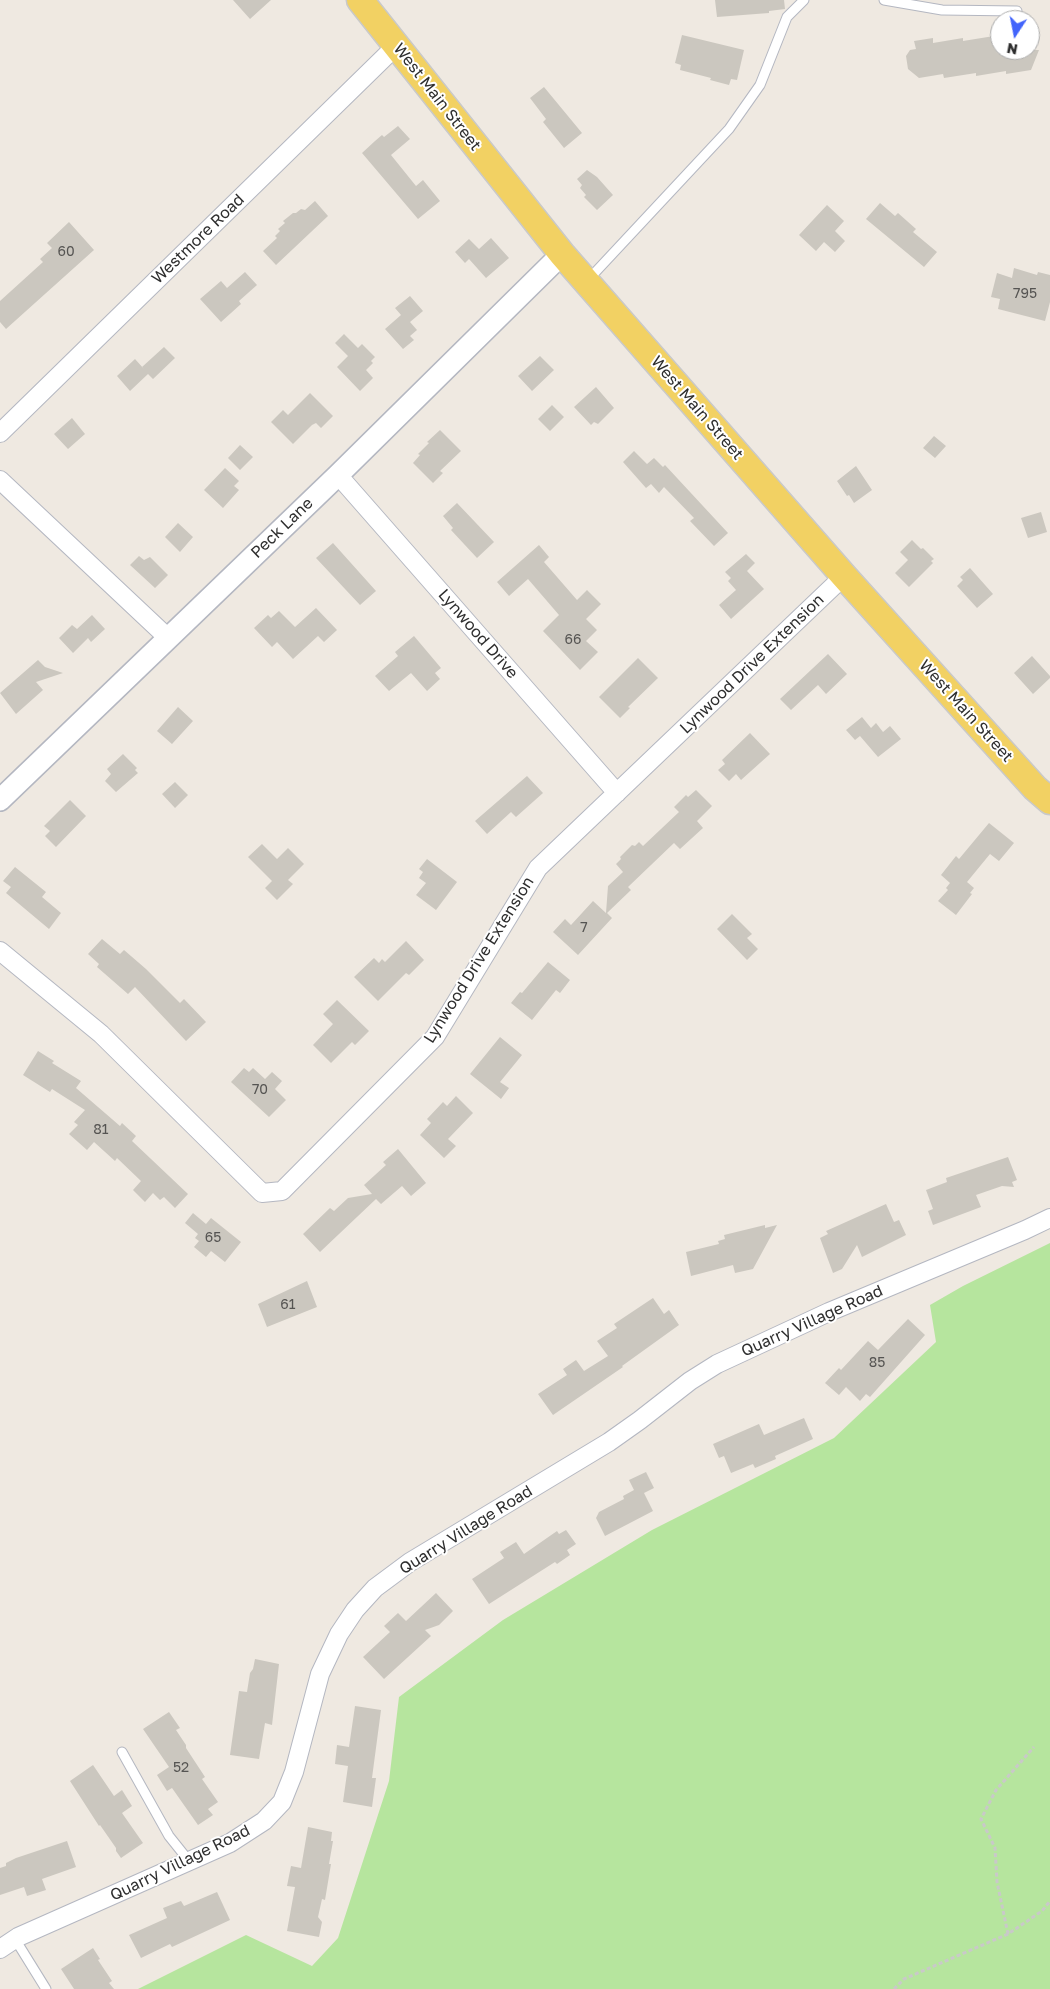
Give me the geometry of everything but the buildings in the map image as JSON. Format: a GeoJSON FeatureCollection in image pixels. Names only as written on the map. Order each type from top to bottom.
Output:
{"type":"FeatureCollection","features":[{"type":"Feature","properties":{"kind":"main road","name":"West Main Street"},"geometry":{"type":"LineString","coordinates":[[360,0],[586,282],[844,576],[1035,788],[1050,801]]}},
{"type":"Feature","properties":{"kind":"street","name":"Westmore Road"},"geometry":{"type":"LineString","coordinates":[[0,432],[396,46]]}},
{"type":"Feature","properties":{"kind":"street","name":"Peck Lane"},"geometry":{"type":"LineString","coordinates":[[0,800],[167,637],[338,475],[562,254]]}},
{"type":"Feature","properties":{"kind":"street","name":"Lynwood Drive"},"geometry":{"type":"LineString","coordinates":[[338,475],[617,793]]}},
{"type":"Feature","properties":{"kind":"street"},"geometry":{"type":"LineString","coordinates":[[0,480],[167,637]]}},
{"type":"Feature","properties":{"kind":"street","name":"Lynwood Drive Extension"},"geometry":{"type":"LineString","coordinates":[[0,951],[100,1034],[262,1193],[282,1191],[435,1037],[538,868],[844,576]]}},
{"type":"Feature","properties":{"kind":"street","name":"Quarry Village Road"},"geometry":{"type":"LineString","coordinates":[[0,1949],[15,1939],[230,1842],[264,1821],[282,1802],[294,1772],[320,1674],[338,1634],[361,1602],[375,1588],[403,1568],[608,1442],[690,1381],[717,1364],[829,1312],[1050,1218]]}},
{"type":"Feature","properties":{"kind":"lane"},"geometry":{"type":"LineString","coordinates":[[586,282],[729,129],[760,86],[787,17],[804,0]]}},
{"type":"Feature","properties":{"kind":"lane"},"geometry":{"type":"LineString","coordinates":[[884,0],[942,10],[990,11]]}},
{"type":"Feature","properties":{"kind":"lane"},"geometry":{"type":"LineString","coordinates":[[122,1752],[169,1836],[189,1861]]}},
{"type":"Feature","properties":{"kind":"lane"},"geometry":{"type":"LineString","coordinates":[[15,1939],[46,1989]]}},
{"type":"Feature","properties":{"kind":"path"},"geometry":{"type":"LineString","coordinates":[[1008,1934],[997,1882],[995,1848],[981,1819],[996,1790],[1034,1746]]}},
{"type":"Feature","properties":{"kind":"path"},"geometry":{"type":"LineString","coordinates":[[894,1989],[904,1978],[1008,1934],[1042,1911],[1050,1901]]}},
{"type":"Feature","properties":{"kind":"green space"},"geometry":{"type":"Polygon","coordinates":[[[1050,1243],[1050,1989],[138,1989],[246,1935],[312,1966],[338,1938],[389,1781],[399,1697],[503,1620],[652,1530],[834,1438],[936,1342],[930,1305],[963,1286],[1050,1243]]]}}]}
